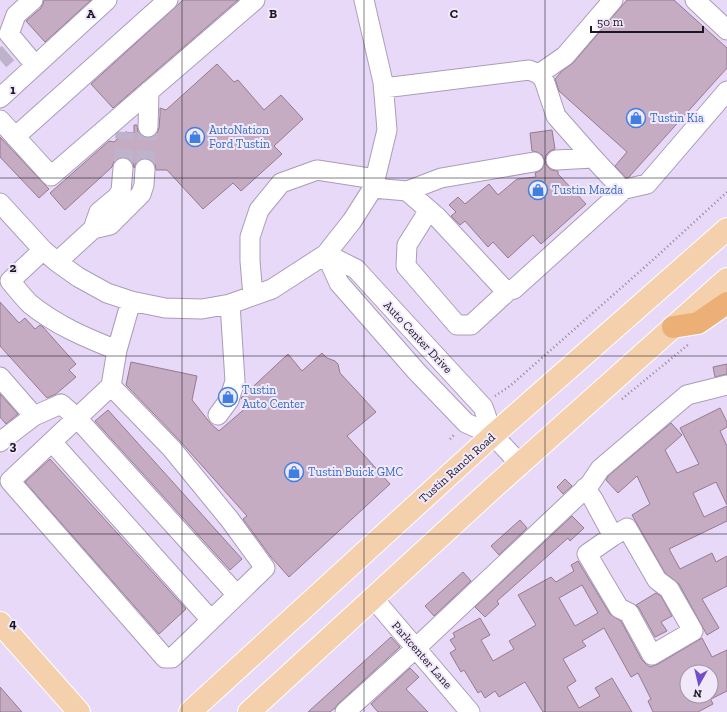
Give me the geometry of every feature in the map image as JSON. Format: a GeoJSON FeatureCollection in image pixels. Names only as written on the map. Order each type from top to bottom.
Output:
{"type":"FeatureCollection","features":[{"type":"Feature","properties":{"kind":"highway"},"geometry":{"type":"LineString","coordinates":[[673,327],[698,323],[727,303]]}},
{"type":"Feature","properties":{"kind":"main road","name":"Tustin Ranch Road"},"geometry":{"type":"LineString","coordinates":[[190,712],[493,435],[727,228]]}},
{"type":"Feature","properties":{"kind":"main road"},"geometry":{"type":"LineString","coordinates":[[249,712],[520,464],[727,279]]}},
{"type":"Feature","properties":{"kind":"main road"},"geometry":{"type":"LineString","coordinates":[[0,623],[79,712]]}},
{"type":"Feature","properties":{"kind":"street"},"geometry":{"type":"LineString","coordinates":[[33,0],[16,15],[8,43],[36,65]]}},
{"type":"Feature","properties":{"kind":"street"},"geometry":{"type":"LineString","coordinates":[[0,98],[107,0]]}},
{"type":"Feature","properties":{"kind":"street"},"geometry":{"type":"LineString","coordinates":[[15,137],[168,0]]}},
{"type":"Feature","properties":{"kind":"street"},"geometry":{"type":"LineString","coordinates":[[0,120],[51,176],[255,0]]}},
{"type":"Feature","properties":{"kind":"street"},"geometry":{"type":"LineString","coordinates":[[0,204],[43,250],[57,262],[78,277],[106,292],[131,301],[166,308],[202,309],[230,304],[272,289],[326,254],[352,221],[374,184],[387,130],[384,88],[364,0]]}},
{"type":"Feature","properties":{"kind":"street"},"geometry":{"type":"LineString","coordinates":[[539,74],[565,56],[613,0]]}},
{"type":"Feature","properties":{"kind":"street"},"geometry":{"type":"LineString","coordinates":[[695,0],[727,30]]}},
{"type":"Feature","properties":{"kind":"street"},"geometry":{"type":"LineString","coordinates":[[384,88],[529,70],[539,74],[544,80],[556,116],[620,187],[621,190]]}},
{"type":"Feature","properties":{"kind":"street"},"geometry":{"type":"LineString","coordinates":[[429,210],[407,245],[406,266],[457,325],[471,325],[508,291],[514,289],[619,194],[621,190],[647,184],[727,90]]}},
{"type":"Feature","properties":{"kind":"street"},"geometry":{"type":"LineString","coordinates":[[148,128],[150,91]]}},
{"type":"Feature","properties":{"kind":"street"},"geometry":{"type":"LineString","coordinates":[[125,132],[126,112]]}},
{"type":"Feature","properties":{"kind":"street"},"geometry":{"type":"LineString","coordinates":[[556,160],[593,158]]}},
{"type":"Feature","properties":{"kind":"street"},"geometry":{"type":"LineString","coordinates":[[407,191],[441,178],[534,162]]}},
{"type":"Feature","properties":{"kind":"street"},"geometry":{"type":"LineString","coordinates":[[57,262],[93,229],[99,212],[118,197],[121,191],[123,168]]}},
{"type":"Feature","properties":{"kind":"street"},"geometry":{"type":"LineString","coordinates":[[93,229],[110,225],[140,194],[144,185],[145,169]]}},
{"type":"Feature","properties":{"kind":"street"},"geometry":{"type":"LineString","coordinates":[[253,296],[250,261],[250,237],[259,210],[281,184],[317,170],[407,191],[437,217],[502,287],[508,291]]}},
{"type":"Feature","properties":{"kind":"street"},"geometry":{"type":"LineString","coordinates":[[43,250],[5,283],[59,324],[85,338],[117,350]]}},
{"type":"Feature","properties":{"kind":"street","name":"Auto Center Drive"},"geometry":{"type":"LineString","coordinates":[[326,254],[339,283],[418,372],[466,423],[493,435],[520,464]]}},
{"type":"Feature","properties":{"kind":"street"},"geometry":{"type":"LineString","coordinates":[[111,386],[172,449],[230,520],[265,568],[172,658],[165,658],[10,481],[111,386],[117,350],[131,301]]}},
{"type":"Feature","properties":{"kind":"street"},"geometry":{"type":"LineString","coordinates":[[218,415],[229,400],[235,381],[230,304]]}},
{"type":"Feature","properties":{"kind":"street"},"geometry":{"type":"LineString","coordinates":[[0,376],[34,416]]}},
{"type":"Feature","properties":{"kind":"street"},"geometry":{"type":"LineString","coordinates":[[345,712],[416,648],[590,484],[600,469],[687,395],[727,385]]}},
{"type":"Feature","properties":{"kind":"street"},"geometry":{"type":"LineString","coordinates":[[0,442],[34,416],[61,404],[77,418],[237,595]]}},
{"type":"Feature","properties":{"kind":"street"},"geometry":{"type":"LineString","coordinates":[[52,442],[211,620]]}},
{"type":"Feature","properties":{"kind":"street"},"geometry":{"type":"LineString","coordinates":[[585,488],[593,499],[613,536]]}},
{"type":"Feature","properties":{"kind":"street"},"geometry":{"type":"LineString","coordinates":[[627,528],[658,580],[669,589],[693,631],[652,655],[630,613],[619,608],[587,554],[613,536],[627,528]]}},
{"type":"Feature","properties":{"kind":"street","name":"Parkcenter Lane"},"geometry":{"type":"LineString","coordinates":[[373,598],[470,712]]}},
{"type":"Feature","properties":{"kind":"path"},"geometry":{"type":"LineString","coordinates":[[495,396],[510,386],[655,258],[727,192]]}},
{"type":"Feature","properties":{"kind":"path"},"geometry":{"type":"LineString","coordinates":[[621,400],[692,341]]}},
{"type":"Feature","properties":{"kind":"path"},"geometry":{"type":"LineString","coordinates":[[450,439],[455,434]]}},
{"type":"Feature","properties":{"kind":"building"},"geometry":{"type":"Polygon","coordinates":[[[44,0],[91,0],[45,42],[26,21],[41,8],[44,0]]]}},
{"type":"Feature","properties":{"kind":"building"},"geometry":{"type":"Polygon","coordinates":[[[183,0],[238,0],[113,108],[91,84],[183,0]]]}},
{"type":"Feature","properties":{"kind":"building","name":"Tustin Kia"},"geometry":{"type":"Polygon","coordinates":[[[627,0],[674,0],[727,48],[727,68],[629,177],[626,178],[615,166],[627,152],[559,91],[555,79],[562,71],[573,63],[627,0]]]}},
{"type":"Feature","properties":{"kind":"building","name":"AutoNation Ford Tustin"},"geometry":{"type":"Polygon","coordinates":[[[217,64],[234,82],[238,80],[264,110],[281,95],[303,119],[274,146],[282,154],[241,191],[233,183],[203,209],[167,170],[156,170],[155,164],[151,160],[145,158],[140,159],[134,168],[130,159],[124,157],[118,158],[114,161],[112,167],[65,210],[50,193],[109,141],[114,142],[125,132],[134,133],[134,125],[137,125],[138,132],[143,137],[148,138],[154,136],[159,128],[160,108],[166,110],[217,64]]]}},
{"type":"Feature","properties":{"kind":"building"},"geometry":{"type":"Polygon","coordinates":[[[552,130],[555,149],[546,155],[545,161],[542,155],[532,151],[530,133],[552,130]]]}},
{"type":"Feature","properties":{"kind":"building"},"geometry":{"type":"Polygon","coordinates":[[[0,137],[49,189],[39,198],[0,157],[0,137]]]}},
{"type":"Feature","properties":{"kind":"building","name":"Tustin Mazda"},"geometry":{"type":"Polygon","coordinates":[[[545,161],[551,170],[558,171],[558,174],[586,204],[541,244],[533,235],[508,258],[493,242],[488,247],[465,221],[460,225],[451,216],[456,212],[449,205],[458,197],[465,204],[489,184],[498,195],[517,179],[536,177],[535,173],[541,170],[545,161]]]}},
{"type":"Feature","properties":{"kind":"building"},"geometry":{"type":"Polygon","coordinates":[[[0,302],[19,323],[25,318],[35,329],[40,325],[43,327],[76,364],[69,370],[76,377],[56,394],[47,398],[0,346],[0,302]]]}},
{"type":"Feature","properties":{"kind":"building","name":"Tustin Buick GMC"},"geometry":{"type":"Polygon","coordinates":[[[322,353],[327,358],[338,364],[340,373],[376,412],[347,436],[390,484],[289,577],[271,557],[243,519],[247,516],[180,441],[126,385],[131,362],[197,376],[192,400],[211,424],[219,431],[248,406],[241,398],[288,354],[302,371],[322,353]]]}},
{"type":"Feature","properties":{"kind":"building"},"geometry":{"type":"Polygon","coordinates":[[[727,364],[727,374],[715,377],[713,367],[727,364]]]}},
{"type":"Feature","properties":{"kind":"building"},"geometry":{"type":"Polygon","coordinates":[[[0,394],[18,414],[6,424],[0,417],[0,394]]]}},
{"type":"Feature","properties":{"kind":"building"},"geometry":{"type":"Polygon","coordinates":[[[720,408],[727,422],[727,427],[720,431],[727,446],[727,505],[716,482],[693,493],[704,517],[727,506],[727,521],[669,549],[680,569],[712,553],[716,562],[727,556],[727,586],[702,599],[719,628],[707,635],[679,584],[665,573],[632,515],[650,504],[637,476],[618,493],[606,480],[608,476],[671,423],[682,435],[665,450],[677,473],[699,464],[680,428],[720,408]]]}},
{"type":"Feature","properties":{"kind":"building"},"geometry":{"type":"Polygon","coordinates":[[[108,410],[242,559],[230,570],[95,421],[108,410]]]}},
{"type":"Feature","properties":{"kind":"building"},"geometry":{"type":"Polygon","coordinates":[[[50,459],[186,609],[159,634],[25,482],[50,459]]]}},
{"type":"Feature","properties":{"kind":"building"},"geometry":{"type":"Polygon","coordinates":[[[565,479],[572,486],[563,494],[557,487],[565,479]]]}},
{"type":"Feature","properties":{"kind":"building"},"geometry":{"type":"Polygon","coordinates":[[[572,516],[584,528],[570,541],[568,538],[497,601],[499,604],[485,617],[475,607],[572,516]]]}},
{"type":"Feature","properties":{"kind":"building"},"geometry":{"type":"Polygon","coordinates":[[[520,520],[527,528],[499,555],[491,546],[520,520]]]}},
{"type":"Feature","properties":{"kind":"building"},"geometry":{"type":"Polygon","coordinates":[[[578,561],[610,614],[621,621],[642,660],[650,667],[658,664],[702,638],[712,657],[727,650],[727,691],[719,695],[719,664],[679,664],[679,704],[713,704],[698,712],[653,712],[648,701],[651,699],[638,673],[631,677],[604,628],[582,641],[586,646],[563,659],[576,681],[567,687],[579,708],[600,696],[595,688],[612,678],[632,712],[543,712],[525,682],[499,697],[495,691],[485,698],[481,691],[478,693],[464,670],[461,672],[450,653],[456,649],[450,640],[455,637],[453,633],[480,618],[490,635],[481,640],[493,661],[514,649],[509,641],[536,625],[518,595],[551,577],[556,582],[574,571],[571,565],[578,561]],[[582,585],[559,598],[575,626],[598,613],[582,585]]]}},
{"type":"Feature","properties":{"kind":"building"},"geometry":{"type":"Polygon","coordinates":[[[463,572],[471,581],[434,616],[425,606],[463,572]]]}},
{"type":"Feature","properties":{"kind":"building"},"geometry":{"type":"Polygon","coordinates":[[[656,593],[661,596],[672,616],[661,622],[667,631],[655,637],[636,605],[656,593]]]}},
{"type":"Feature","properties":{"kind":"building"},"geometry":{"type":"Polygon","coordinates":[[[391,637],[400,647],[335,708],[330,712],[308,712],[391,637]]]}},
{"type":"Feature","properties":{"kind":"building"},"geometry":{"type":"Polygon","coordinates":[[[410,668],[419,677],[406,689],[428,712],[378,712],[371,704],[410,668]]]}},
{"type":"Feature","properties":{"kind":"building"},"geometry":{"type":"Polygon","coordinates":[[[0,687],[22,712],[0,712],[0,687]]]}},
{"type":"Feature","properties":{"kind":"tunnel"},"geometry":{"type":"LineString","coordinates":[[0,60],[8,53]]}},
{"type":"Feature","properties":{"kind":"tunnel"},"geometry":{"type":"LineString","coordinates":[[145,169],[148,127]]}},
{"type":"Feature","properties":{"kind":"tunnel"},"geometry":{"type":"LineString","coordinates":[[123,168],[125,132]]}},
{"type":"Feature","properties":{"kind":"place","name":"Tustin Kia"},"geometry":{"type":"Point","coordinates":[636,118]}},
{"type":"Feature","properties":{"kind":"place","name":"AutoNation Ford Tustin"},"geometry":{"type":"Point","coordinates":[195,137]}},
{"type":"Feature","properties":{"kind":"place","name":"Tustin Mazda"},"geometry":{"type":"Point","coordinates":[538,190]}},
{"type":"Feature","properties":{"kind":"place","name":"Tustin Auto Center"},"geometry":{"type":"Point","coordinates":[228,397]}},
{"type":"Feature","properties":{"kind":"place","name":"Tustin Buick GMC"},"geometry":{"type":"Point","coordinates":[294,472]}}]}
